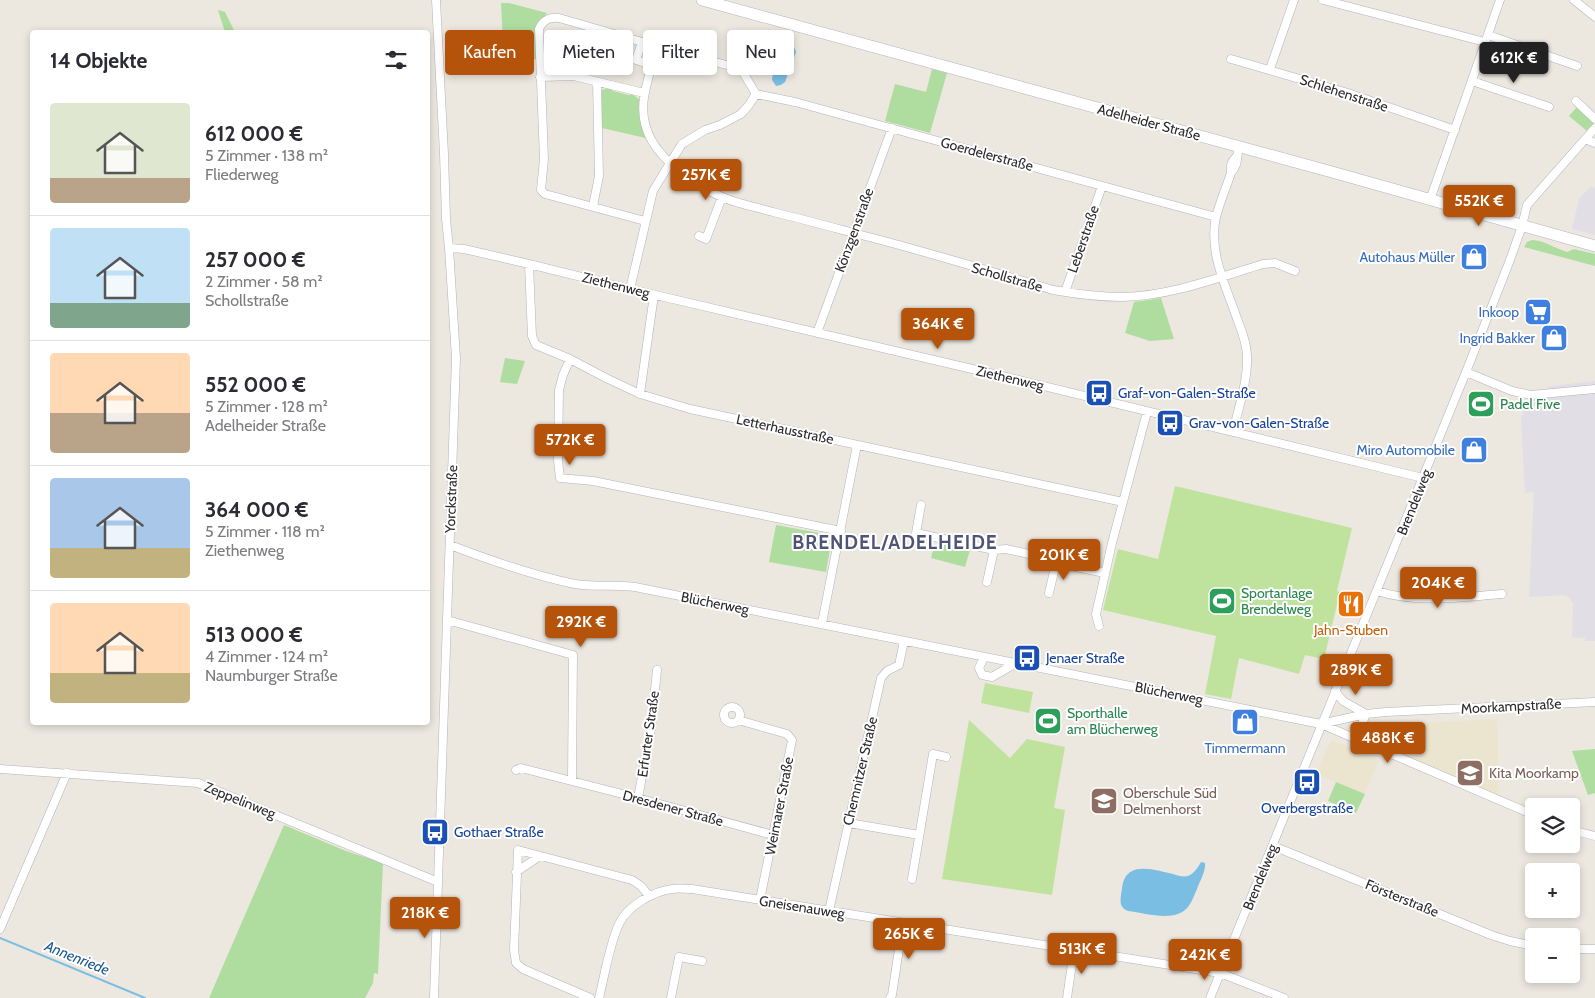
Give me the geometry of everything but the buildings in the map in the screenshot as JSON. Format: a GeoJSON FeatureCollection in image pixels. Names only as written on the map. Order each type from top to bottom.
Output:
{"type":"FeatureCollection","features":[{"type":"Feature","properties":{"kind":"main road","name":"Adelheider Straße"},"geometry":{"type":"LineString","coordinates":[[702,0],[1238,151],[1430,200],[1595,246]]}},
{"type":"Feature","properties":{"kind":"street","name":"Yorckstraße"},"geometry":{"type":"LineString","coordinates":[[434,998],[456,358],[446,219],[436,0]]}},
{"type":"Feature","properties":{"kind":"street"},"geometry":{"type":"LineString","coordinates":[[1270,69],[1294,0]]}},
{"type":"Feature","properties":{"kind":"street"},"geometry":{"type":"LineString","coordinates":[[1322,0],[1486,39],[1577,66]]}},
{"type":"Feature","properties":{"kind":"street"},"geometry":{"type":"LineString","coordinates":[[1430,200],[1500,0]]}},
{"type":"Feature","properties":{"kind":"street"},"geometry":{"type":"LineString","coordinates":[[1574,0],[1595,17]]}},
{"type":"Feature","properties":{"kind":"street"},"geometry":{"type":"LineString","coordinates":[[643,62],[636,60],[642,42],[559,18],[548,18],[541,24],[539,29],[544,159],[541,190],[545,194],[645,221]]}},
{"type":"Feature","properties":{"kind":"street","name":"Schlehenstraße"},"geometry":{"type":"LineString","coordinates":[[1231,59],[1348,93],[1455,130]]}},
{"type":"Feature","properties":{"kind":"street"},"geometry":{"type":"LineString","coordinates":[[630,289],[652,191],[682,144],[705,130],[720,125],[741,114],[756,94],[741,70],[717,63]]}},
{"type":"Feature","properties":{"kind":"street","name":"Schollstraße"},"geometry":{"type":"LineString","coordinates":[[649,75],[644,93],[643,112],[645,125],[652,141],[670,163],[699,185],[722,197],[1065,292],[1123,297],[1161,293],[1223,280],[1263,264],[1275,262],[1295,271]]}},
{"type":"Feature","properties":{"kind":"street"},"geometry":{"type":"LineString","coordinates":[[540,77],[574,76],[644,93]]}},
{"type":"Feature","properties":{"kind":"street"},"geometry":{"type":"LineString","coordinates":[[1472,81],[1549,107]]}},
{"type":"Feature","properties":{"kind":"street"},"geometry":{"type":"LineString","coordinates":[[593,206],[599,176],[597,82]]}},
{"type":"Feature","properties":{"kind":"street","name":"Goerdelerstraße"},"geometry":{"type":"LineString","coordinates":[[756,94],[795,102],[1216,217]]}},
{"type":"Feature","properties":{"kind":"street"},"geometry":{"type":"LineString","coordinates":[[1576,102],[1595,119]]}},
{"type":"Feature","properties":{"kind":"street","name":"Könzgenstraße"},"geometry":{"type":"LineString","coordinates":[[817,333],[892,128]]}},
{"type":"Feature","properties":{"kind":"street","name":"Brendelweg"},"geometry":{"type":"LineString","coordinates":[[1210,998],[1424,478],[1501,284],[1522,226],[1527,205],[1595,128]]}},
{"type":"Feature","properties":{"kind":"street"},"geometry":{"type":"LineString","coordinates":[[1585,140],[1595,143]]}},
{"type":"Feature","properties":{"kind":"street"},"geometry":{"type":"LineString","coordinates":[[1233,432],[1247,369],[1247,356],[1244,340],[1215,253],[1214,230],[1216,217],[1231,174],[1230,166],[1238,151]]}},
{"type":"Feature","properties":{"kind":"street","name":"Leberstraße"},"geometry":{"type":"LineString","coordinates":[[1065,292],[1102,186]]}},
{"type":"Feature","properties":{"kind":"street"},"geometry":{"type":"LineString","coordinates":[[715,242],[703,238],[722,197]]}},
{"type":"Feature","properties":{"kind":"street","name":"Ziethenweg"},"geometry":{"type":"LineString","coordinates":[[449,248],[464,249],[529,264],[1424,478]]}},
{"type":"Feature","properties":{"kind":"street","name":"Letterhausstraße"},"geometry":{"type":"LineString","coordinates":[[529,264],[534,340],[536,345],[570,359],[640,394],[690,409],[1123,502]]}},
{"type":"Feature","properties":{"kind":"street"},"geometry":{"type":"LineString","coordinates":[[640,394],[654,294]]}},
{"type":"Feature","properties":{"kind":"street"},"geometry":{"type":"LineString","coordinates":[[570,359],[562,375],[559,390],[558,460],[560,478],[593,481],[840,531]]}},
{"type":"Feature","properties":{"kind":"street"},"geometry":{"type":"LineString","coordinates":[[1466,372],[1512,391],[1531,395],[1595,389]]}},
{"type":"Feature","properties":{"kind":"street"},"geometry":{"type":"LineString","coordinates":[[1100,626],[1096,614],[1105,573],[1147,412]]}},
{"type":"Feature","properties":{"kind":"street"},"geometry":{"type":"LineString","coordinates":[[822,623],[857,445]]}},
{"type":"Feature","properties":{"kind":"street"},"geometry":{"type":"LineString","coordinates":[[921,505],[916,532],[994,550],[1006,549],[1047,558],[1056,563],[1105,573]]}},
{"type":"Feature","properties":{"kind":"street","name":"Blücherweg"},"geometry":{"type":"LineString","coordinates":[[450,545],[491,561],[571,583],[590,586],[619,584],[635,587],[1322,724]]}},
{"type":"Feature","properties":{"kind":"street"},"geometry":{"type":"LineString","coordinates":[[987,582],[994,550]]}},
{"type":"Feature","properties":{"kind":"street"},"geometry":{"type":"LineString","coordinates":[[1049,593],[1056,563]]}},
{"type":"Feature","properties":{"kind":"street"},"geometry":{"type":"LineString","coordinates":[[1377,591],[1394,596],[1431,598],[1502,594]]}},
{"type":"Feature","properties":{"kind":"street"},"geometry":{"type":"LineString","coordinates":[[447,620],[573,655],[572,781]]}},
{"type":"Feature","properties":{"kind":"street","name":"Chemnitzer Straße"},"geometry":{"type":"LineString","coordinates":[[829,911],[881,678],[887,671],[899,665],[904,641]]}},
{"type":"Feature","properties":{"kind":"street"},"geometry":{"type":"LineString","coordinates":[[984,657],[979,668],[982,674],[987,677],[992,677],[1016,663]]}},
{"type":"Feature","properties":{"kind":"street","name":"Erfurter Straße"},"geometry":{"type":"LineString","coordinates":[[638,798],[651,729],[657,670]]}},
{"type":"Feature","properties":{"kind":"street"},"geometry":{"type":"LineString","coordinates":[[1335,691],[1343,701],[1366,714],[1356,739]]}},
{"type":"Feature","properties":{"kind":"street","name":"Moorkampstraße"},"geometry":{"type":"LineString","coordinates":[[1322,724],[1366,714],[1386,712],[1595,702]]}},
{"type":"Feature","properties":{"kind":"street","name":"Weimarer Straße"},"geometry":{"type":"LineString","coordinates":[[738,720],[786,734],[792,740],[760,900]]}},
{"type":"Feature","properties":{"kind":"street"},"geometry":{"type":"LineString","coordinates":[[1322,724],[1525,810]]}},
{"type":"Feature","properties":{"kind":"street"},"geometry":{"type":"LineString","coordinates":[[912,879],[933,754],[946,757]]}},
{"type":"Feature","properties":{"kind":"street","name":"Dresdener Straße"},"geometry":{"type":"LineString","coordinates":[[516,770],[521,768],[773,835]]}},
{"type":"Feature","properties":{"kind":"street","name":"Zeppelinweg"},"geometry":{"type":"LineString","coordinates":[[0,769],[198,783],[438,882]]}},
{"type":"Feature","properties":{"kind":"street"},"geometry":{"type":"LineString","coordinates":[[0,929],[67,773]]}},
{"type":"Feature","properties":{"kind":"street"},"geometry":{"type":"LineString","coordinates":[[848,823],[919,835]]}},
{"type":"Feature","properties":{"kind":"street"},"geometry":{"type":"LineString","coordinates":[[1580,832],[1595,836]]}},
{"type":"Feature","properties":{"kind":"street","name":"Försterstraße"},"geometry":{"type":"LineString","coordinates":[[1273,846],[1491,935],[1525,944]]}},
{"type":"Feature","properties":{"kind":"street"},"geometry":{"type":"LineString","coordinates":[[590,998],[523,969],[516,963],[514,950],[518,850],[632,880],[641,886],[649,896]]}},
{"type":"Feature","properties":{"kind":"street"},"geometry":{"type":"LineString","coordinates":[[516,872],[540,856]]}},
{"type":"Feature","properties":{"kind":"street","name":"Gneisenauweg"},"geometry":{"type":"LineString","coordinates":[[599,998],[620,922],[633,907],[649,896],[671,889],[692,889],[1220,973],[1284,998]]}},
{"type":"Feature","properties":{"kind":"street"},"geometry":{"type":"LineString","coordinates":[[894,997],[903,922]]}},
{"type":"Feature","properties":{"kind":"street"},"geometry":{"type":"LineString","coordinates":[[1580,949],[1595,949]]}},
{"type":"Feature","properties":{"kind":"street"},"geometry":{"type":"LineString","coordinates":[[1067,998],[1074,950]]}},
{"type":"Feature","properties":{"kind":"street"},"geometry":{"type":"LineString","coordinates":[[671,998],[679,957],[702,961]]}},
{"type":"Feature","properties":{"kind":"shaded area"},"geometry":{"type":"Polygon","coordinates":[[[1591,186],[1595,188],[1595,235],[1572,229],[1579,199],[1591,186]]]}},
{"type":"Feature","properties":{"kind":"shaded area"},"geometry":{"type":"Polygon","coordinates":[[[1595,381],[1595,641],[1585,641],[1585,638],[1572,637],[1573,604],[1569,597],[1563,595],[1529,597],[1534,492],[1525,493],[1521,419],[1527,400],[1551,386],[1595,381]]]}},
{"type":"Feature","properties":{"kind":"shaded area","name":"Kita Moorkamp"},"geometry":{"type":"Polygon","coordinates":[[[1497,719],[1499,798],[1387,748],[1400,724],[1497,719]]]}},
{"type":"Feature","properties":{"kind":"shaded area"},"geometry":{"type":"Polygon","coordinates":[[[1331,740],[1379,760],[1365,794],[1316,774],[1331,740]]]}},
{"type":"Feature","properties":{"kind":"green space"},"geometry":{"type":"Polygon","coordinates":[[[501,3],[509,3],[547,13],[536,27],[537,59],[534,59],[534,30],[502,30],[501,3]]]}},
{"type":"Feature","properties":{"kind":"green space"},"geometry":{"type":"Polygon","coordinates":[[[218,10],[225,12],[234,30],[224,30],[218,10]]]}},
{"type":"Feature","properties":{"kind":"green space"},"geometry":{"type":"Polygon","coordinates":[[[932,69],[947,73],[930,133],[885,121],[895,84],[926,92],[932,69]]]}},
{"type":"Feature","properties":{"kind":"green space"},"geometry":{"type":"Polygon","coordinates":[[[607,88],[629,95],[632,94],[640,100],[650,139],[602,128],[600,118],[602,116],[601,99],[599,97],[602,90],[607,88]]]}},
{"type":"Feature","properties":{"kind":"green space"},"geometry":{"type":"Polygon","coordinates":[[[1579,107],[1595,122],[1587,131],[1569,116],[1579,107]]]}},
{"type":"Feature","properties":{"kind":"green space"},"geometry":{"type":"Polygon","coordinates":[[[1532,240],[1541,241],[1567,252],[1574,249],[1595,254],[1595,266],[1524,247],[1527,242],[1532,240]]]}},
{"type":"Feature","properties":{"kind":"green space"},"geometry":{"type":"Polygon","coordinates":[[[1161,298],[1174,339],[1150,341],[1125,333],[1134,302],[1161,298]]]}},
{"type":"Feature","properties":{"kind":"green space"},"geometry":{"type":"Polygon","coordinates":[[[505,358],[525,361],[517,384],[500,382],[505,358]]]}},
{"type":"Feature","properties":{"kind":"green space","name":"Sportanlage Brendelweg"},"geometry":{"type":"Polygon","coordinates":[[[1175,486],[1352,528],[1337,591],[1340,592],[1324,659],[1305,655],[1299,674],[1239,658],[1231,699],[1205,694],[1216,636],[1103,610],[1118,549],[1158,559],[1175,486]]]}},
{"type":"Feature","properties":{"kind":"green space"},"geometry":{"type":"Polygon","coordinates":[[[776,525],[831,535],[834,542],[831,543],[826,572],[769,562],[776,525]]]}},
{"type":"Feature","properties":{"kind":"green space"},"geometry":{"type":"Polygon","coordinates":[[[943,542],[970,550],[965,567],[931,558],[933,550],[943,542]]]}},
{"type":"Feature","properties":{"kind":"green space"},"geometry":{"type":"Polygon","coordinates":[[[985,683],[1033,692],[1029,713],[981,703],[985,683]]]}},
{"type":"Feature","properties":{"kind":"green space"},"geometry":{"type":"Polygon","coordinates":[[[969,720],[1010,758],[1027,739],[1065,747],[1054,808],[1065,810],[1052,895],[942,879],[969,720]]]}},
{"type":"Feature","properties":{"kind":"green space"},"geometry":{"type":"Polygon","coordinates":[[[1595,749],[1595,793],[1588,795],[1572,751],[1595,749]]]}},
{"type":"Feature","properties":{"kind":"green space"},"geometry":{"type":"Polygon","coordinates":[[[1336,782],[1365,794],[1356,813],[1328,801],[1336,782]]]}},
{"type":"Feature","properties":{"kind":"green space"},"geometry":{"type":"Polygon","coordinates":[[[284,825],[346,851],[383,863],[378,974],[374,973],[373,983],[365,998],[209,998],[284,825]]]}},
{"type":"Feature","properties":{"kind":"water"},"geometry":{"type":"Polygon","coordinates":[[[773,75],[788,75],[785,82],[781,85],[776,86],[772,80],[773,75]]]}},
{"type":"Feature","properties":{"kind":"water"},"geometry":{"type":"Polygon","coordinates":[[[1201,862],[1205,863],[1205,869],[1191,903],[1182,912],[1176,915],[1160,916],[1128,911],[1122,906],[1123,882],[1128,874],[1133,871],[1146,869],[1186,876],[1194,872],[1201,862]]]}},
{"type":"Feature","properties":{"kind":"waterway","name":"Annenriede"},"geometry":{"type":"LineString","coordinates":[[0,938],[145,998]]}},
{"type":"Feature","properties":{"kind":"place","name":"Autohaus Müller"},"geometry":{"type":"Point","coordinates":[1474,257]}},
{"type":"Feature","properties":{"kind":"place","name":"Inkoop"},"geometry":{"type":"Point","coordinates":[1538,312]}},
{"type":"Feature","properties":{"kind":"place","name":"Ingrid Bakker"},"geometry":{"type":"Point","coordinates":[1554,338]}},
{"type":"Feature","properties":{"kind":"place","name":"Graf-von-Galen-Straße"},"geometry":{"type":"Point","coordinates":[1099,393]}},
{"type":"Feature","properties":{"kind":"place","name":"Padel Five"},"geometry":{"type":"Point","coordinates":[1481,404]}},
{"type":"Feature","properties":{"kind":"place","name":"Grav-von-Galen-Straße"},"geometry":{"type":"Point","coordinates":[1170,423]}},
{"type":"Feature","properties":{"kind":"place","name":"Miro Automobile"},"geometry":{"type":"Point","coordinates":[1474,450]}},
{"type":"Feature","properties":{"kind":"place","name":"Sportanlage Brendelweg"},"geometry":{"type":"Point","coordinates":[1222,601]}},
{"type":"Feature","properties":{"kind":"place","name":"Jahn-Stuben"},"geometry":{"type":"Point","coordinates":[1351,604]}},
{"type":"Feature","properties":{"kind":"place","name":"Jenaer Straße"},"geometry":{"type":"Point","coordinates":[1027,658]}},
{"type":"Feature","properties":{"kind":"place","name":"Sporthalle am Blücherweg"},"geometry":{"type":"Point","coordinates":[1048,721]}},
{"type":"Feature","properties":{"kind":"place","name":"Timmermann"},"geometry":{"type":"Point","coordinates":[1245,722]}},
{"type":"Feature","properties":{"kind":"place","name":"Kita Moorkamp"},"geometry":{"type":"Point","coordinates":[1470,773]}},
{"type":"Feature","properties":{"kind":"place","name":"Overbergstraße"},"geometry":{"type":"Point","coordinates":[1307,782]}},
{"type":"Feature","properties":{"kind":"place","name":"Oberschule Süd Delmenhorst"},"geometry":{"type":"Point","coordinates":[1104,801]}},
{"type":"Feature","properties":{"kind":"place","name":"Gothaer Straße"},"geometry":{"type":"Point","coordinates":[435,832]}},
{"type":"Feature","properties":{"kind":"district","name":"BRENDEL/ADELHEIDE"},"geometry":{"type":"Point","coordinates":[895,542]}}]}
